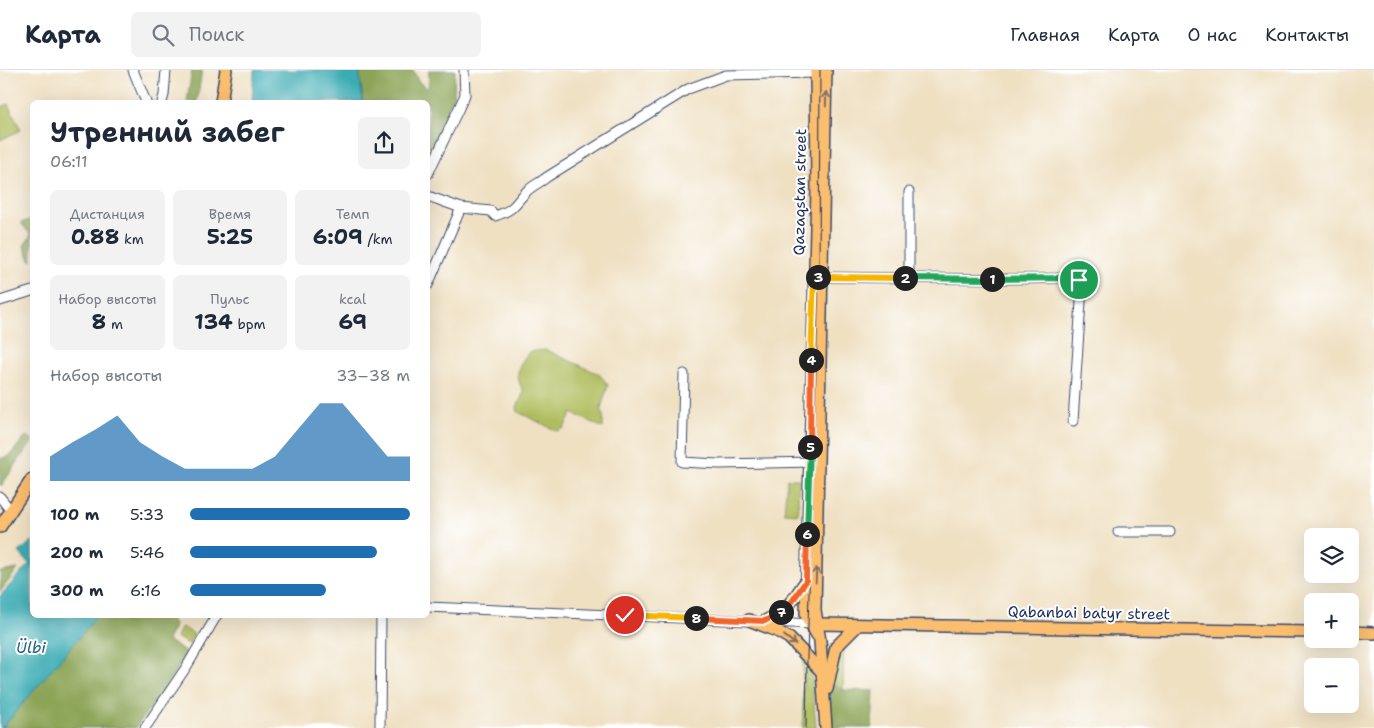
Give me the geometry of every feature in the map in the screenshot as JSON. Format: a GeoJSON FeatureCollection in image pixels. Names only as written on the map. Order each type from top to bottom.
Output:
{"type":"FeatureCollection","features":[{"type":"Feature","properties":{"kind":"main road"},"geometry":{"type":"LineString","coordinates":[[221,100],[226,70]]}},
{"type":"Feature","properties":{"kind":"main road","name":"Qazaqstan street"},"geometry":{"type":"LineString","coordinates":[[814,624],[814,462],[821,71]]}},
{"type":"Feature","properties":{"kind":"main road","name":"Qazaqstan street"},"geometry":{"type":"LineString","coordinates":[[814,462],[806,581],[806,615],[814,624],[820,641],[826,728]]}},
{"type":"Feature","properties":{"kind":"main road"},"geometry":{"type":"LineString","coordinates":[[0,527],[30,482]]}},
{"type":"Feature","properties":{"kind":"main road"},"geometry":{"type":"LineString","coordinates":[[765,621],[789,606],[806,581]]}},
{"type":"Feature","properties":{"kind":"main road"},"geometry":{"type":"LineString","coordinates":[[749,620],[789,638],[822,672]]}},
{"type":"Feature","properties":{"kind":"main road","name":"Qabanbai batyr street"},"geometry":{"type":"LineString","coordinates":[[814,624],[1304,632]]}},
{"type":"Feature","properties":{"kind":"main road"},"geometry":{"type":"LineString","coordinates":[[824,698],[836,647],[861,625]]}},
{"type":"Feature","properties":{"kind":"main road"},"geometry":{"type":"LineString","coordinates":[[1359,632],[1374,633]]}},
{"type":"Feature","properties":{"kind":"street"},"geometry":{"type":"LineString","coordinates":[[132,70],[145,100]]}},
{"type":"Feature","properties":{"kind":"street"},"geometry":{"type":"LineString","coordinates":[[163,100],[166,70]]}},
{"type":"Feature","properties":{"kind":"street"},"geometry":{"type":"LineString","coordinates":[[430,170],[465,96],[464,70]]}},
{"type":"Feature","properties":{"kind":"street"},"geometry":{"type":"LineString","coordinates":[[430,197],[461,208],[491,211],[495,216],[507,212],[518,204],[527,191],[547,177],[688,89],[726,75],[821,71]]}},
{"type":"Feature","properties":{"kind":"street"},"geometry":{"type":"LineString","coordinates":[[908,192],[909,278]]}},
{"type":"Feature","properties":{"kind":"street"},"geometry":{"type":"LineString","coordinates":[[430,280],[461,208]]}},
{"type":"Feature","properties":{"kind":"street"},"geometry":{"type":"LineString","coordinates":[[818,277],[1070,278],[1079,280],[1082,287],[1073,421]]}},
{"type":"Feature","properties":{"kind":"street"},"geometry":{"type":"LineString","coordinates":[[0,301],[30,292]]}},
{"type":"Feature","properties":{"kind":"street"},"geometry":{"type":"LineString","coordinates":[[684,374],[682,462],[719,464],[814,462]]}},
{"type":"Feature","properties":{"kind":"street"},"geometry":{"type":"LineString","coordinates":[[0,497],[11,511]]}},
{"type":"Feature","properties":{"kind":"street"},"geometry":{"type":"LineString","coordinates":[[1118,532],[1170,532]]}},
{"type":"Feature","properties":{"kind":"street"},"geometry":{"type":"LineString","coordinates":[[430,607],[814,624]]}},
{"type":"Feature","properties":{"kind":"street"},"geometry":{"type":"LineString","coordinates":[[145,728],[187,666],[215,618]]}},
{"type":"Feature","properties":{"kind":"street"},"geometry":{"type":"LineString","coordinates":[[380,728],[381,618]]}},
{"type":"Feature","properties":{"kind":"green space"},"geometry":{"type":"Polygon","coordinates":[[[192,70],[202,70],[197,100],[187,100],[192,70]]]}},
{"type":"Feature","properties":{"kind":"green space"},"geometry":{"type":"Polygon","coordinates":[[[359,70],[413,70],[419,82],[428,89],[429,70],[455,70],[454,95],[430,152],[430,100],[363,100],[359,70]]]}},
{"type":"Feature","properties":{"kind":"green space"},"geometry":{"type":"Polygon","coordinates":[[[8,104],[21,130],[0,140],[0,108],[8,104]]]}},
{"type":"Feature","properties":{"kind":"green space"},"geometry":{"type":"Polygon","coordinates":[[[30,220],[30,234],[21,223],[30,220]]]}},
{"type":"Feature","properties":{"kind":"green space"},"geometry":{"type":"Polygon","coordinates":[[[30,237],[30,260],[24,246],[30,237]]]}},
{"type":"Feature","properties":{"kind":"green space"},"geometry":{"type":"Polygon","coordinates":[[[546,350],[599,374],[608,385],[601,408],[603,428],[572,413],[564,428],[557,431],[518,412],[517,407],[524,392],[518,376],[522,362],[529,352],[546,350]]]}},
{"type":"Feature","properties":{"kind":"green space"},"geometry":{"type":"Polygon","coordinates":[[[26,436],[30,438],[30,445],[1,486],[0,459],[10,455],[26,436]]]}},
{"type":"Feature","properties":{"kind":"green space"},"geometry":{"type":"Polygon","coordinates":[[[787,479],[799,479],[798,514],[784,513],[787,479]]]}},
{"type":"Feature","properties":{"kind":"green space"},"geometry":{"type":"Polygon","coordinates":[[[18,569],[0,592],[0,572],[18,569]]]}},
{"type":"Feature","properties":{"kind":"green space"},"geometry":{"type":"Polygon","coordinates":[[[95,618],[170,618],[175,625],[167,640],[188,654],[136,728],[2,728],[95,618]]]}},
{"type":"Feature","properties":{"kind":"green space"},"geometry":{"type":"Polygon","coordinates":[[[182,627],[194,634],[189,644],[176,637],[182,627]]]}},
{"type":"Feature","properties":{"kind":"green space"},"geometry":{"type":"Polygon","coordinates":[[[844,643],[843,690],[829,695],[825,650],[828,645],[844,643]]]}},
{"type":"Feature","properties":{"kind":"green space"},"geometry":{"type":"Polygon","coordinates":[[[803,653],[811,668],[816,728],[803,728],[803,653]]]}},
{"type":"Feature","properties":{"kind":"green space"},"geometry":{"type":"Polygon","coordinates":[[[834,684],[843,690],[874,691],[872,728],[832,728],[829,695],[834,684]]]}},
{"type":"Feature","properties":{"kind":"water"},"geometry":{"type":"Polygon","coordinates":[[[254,70],[359,70],[363,100],[252,100],[254,70]]]}},
{"type":"Feature","properties":{"kind":"water","name":"Ülbi"},"geometry":{"type":"Polygon","coordinates":[[[30,543],[30,618],[95,618],[2,728],[0,728],[0,596],[29,564],[19,552],[30,543]]]}},
{"type":"Feature","properties":{"kind":"tram line"},"geometry":{"type":"LineString","coordinates":[[806,728],[819,277],[820,70]]}},
{"type":"Feature","properties":{"kind":"route"},"geometry":{"type":"LineString","coordinates":[[625,615],[765,621],[789,606],[806,581],[814,277],[1070,278],[1079,280]]}}]}
